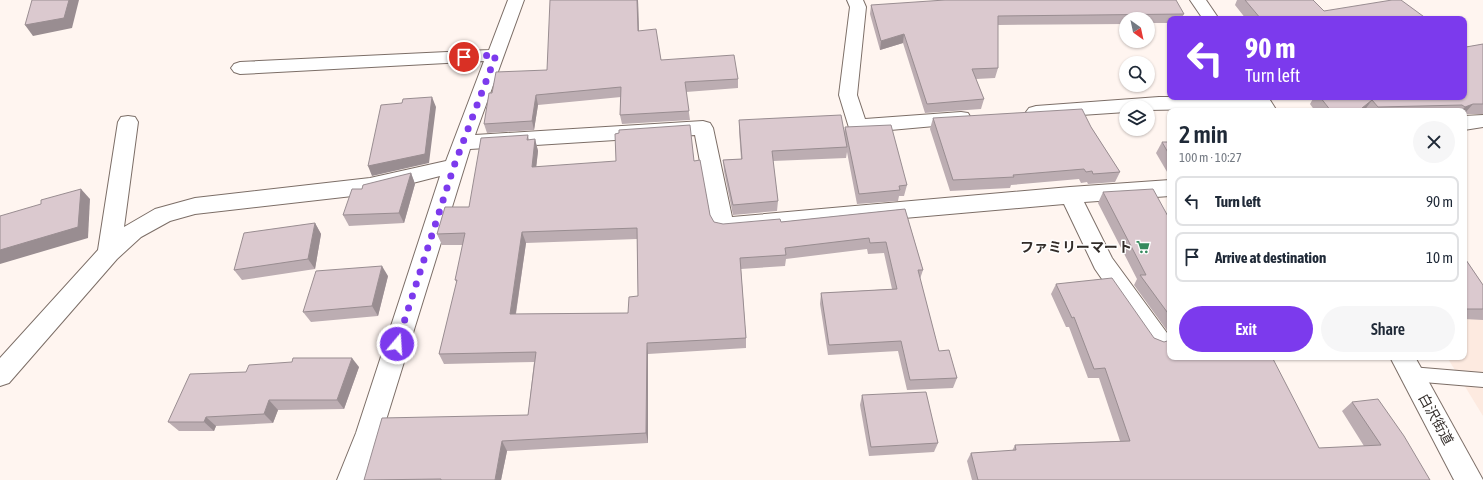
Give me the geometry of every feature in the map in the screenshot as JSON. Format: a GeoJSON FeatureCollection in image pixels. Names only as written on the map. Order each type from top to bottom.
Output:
{"type":"FeatureCollection","features":[{"type":"Feature","properties":{"kind":"street"},"geometry":{"type":"LineString","coordinates":[[351,480],[369,433],[454,166],[516,0]]}},
{"type":"Feature","properties":{"kind":"street"},"geometry":{"type":"LineString","coordinates":[[1198,0],[1209,16]]}},
{"type":"Feature","properties":{"kind":"street"},"geometry":{"type":"LineString","coordinates":[[862,4],[848,95],[857,126],[976,117]]}},
{"type":"Feature","properties":{"kind":"street"},"geometry":{"type":"LineString","coordinates":[[240,68],[496,55]]}},
{"type":"Feature","properties":{"kind":"street"},"geometry":{"type":"LineString","coordinates":[[1016,114],[1159,103],[1262,103]]}},
{"type":"Feature","properties":{"kind":"street"},"geometry":{"type":"LineString","coordinates":[[1467,122],[1483,120]]}},
{"type":"Feature","properties":{"kind":"street"},"geometry":{"type":"LineString","coordinates":[[109,253],[128,122]]}},
{"type":"Feature","properties":{"kind":"street"},"geometry":{"type":"LineString","coordinates":[[463,143],[703,128],[723,226],[1070,195],[1167,188]]}},
{"type":"Feature","properties":{"kind":"street"},"geometry":{"type":"LineString","coordinates":[[0,375],[109,253],[139,228],[163,215],[194,206],[370,186],[454,166]]}},
{"type":"Feature","properties":{"kind":"street"},"geometry":{"type":"LineString","coordinates":[[1070,195],[1103,263],[1158,340]]}},
{"type":"Feature","properties":{"kind":"street","name":"白沢街道"},"geometry":{"type":"LineString","coordinates":[[1407,365],[1469,480]]}},
{"type":"Feature","properties":{"kind":"lane"},"geometry":{"type":"LineString","coordinates":[[1407,365],[1483,380]]}},
{"type":"Feature","properties":{"kind":"shaded area"},"geometry":{"type":"Polygon","coordinates":[[[1467,274],[1483,295],[1483,416],[1449,360],[1467,360],[1467,274]]]}},
{"type":"Feature","properties":{"kind":"building"},"geometry":{"type":"Polygon","coordinates":[[[32,0],[69,0],[64,18],[25,25],[32,0]]]}},
{"type":"Feature","properties":{"kind":"building"},"geometry":{"type":"Polygon","coordinates":[[[550,0],[637,0],[638,31],[656,29],[661,60],[734,55],[738,79],[685,82],[689,111],[620,115],[621,87],[536,95],[532,121],[484,124],[489,93],[492,93],[496,72],[547,70],[550,0]]]}},
{"type":"Feature","properties":{"kind":"building"},"geometry":{"type":"Polygon","coordinates":[[[945,0],[1176,0],[1184,14],[1155,14],[1155,12],[1119,12],[1119,15],[998,16],[998,68],[972,69],[984,99],[927,104],[904,34],[881,41],[871,5],[945,0]]]}},
{"type":"Feature","properties":{"kind":"building"},"geometry":{"type":"Polygon","coordinates":[[[1245,0],[1313,0],[1324,11],[1392,0],[1401,0],[1423,16],[1258,16],[1245,0]]]}},
{"type":"Feature","properties":{"kind":"building"},"geometry":{"type":"Polygon","coordinates":[[[1483,44],[1483,104],[1473,104],[1465,107],[1462,105],[1378,107],[1372,100],[1467,100],[1467,47],[1483,44]]]}},
{"type":"Feature","properties":{"kind":"building"},"geometry":{"type":"Polygon","coordinates":[[[432,97],[425,154],[368,166],[381,105],[402,103],[403,99],[432,97]]]}},
{"type":"Feature","properties":{"kind":"building"},"geometry":{"type":"Polygon","coordinates":[[[1322,100],[1372,100],[1362,108],[1329,108],[1322,100]]]}},
{"type":"Feature","properties":{"kind":"building"},"geometry":{"type":"Polygon","coordinates":[[[1082,109],[1091,127],[1120,172],[1093,174],[1092,171],[1086,172],[1084,169],[1013,175],[1014,177],[953,180],[933,118],[1082,109]]]}},
{"type":"Feature","properties":{"kind":"building"},"geometry":{"type":"Polygon","coordinates":[[[841,115],[847,147],[772,151],[778,201],[733,205],[723,160],[742,159],[739,120],[841,115]]]}},
{"type":"Feature","properties":{"kind":"building"},"geometry":{"type":"Polygon","coordinates":[[[690,125],[694,161],[700,160],[710,215],[714,222],[723,224],[780,219],[781,222],[905,209],[923,270],[918,270],[939,351],[949,350],[957,378],[910,380],[901,341],[829,345],[821,293],[897,289],[886,242],[870,243],[869,238],[785,248],[786,255],[740,258],[746,338],[647,343],[646,433],[502,441],[495,480],[364,480],[382,418],[528,415],[536,352],[439,354],[457,280],[455,280],[465,233],[437,234],[445,207],[469,207],[481,138],[528,135],[527,140],[535,139],[532,167],[616,161],[615,134],[619,133],[619,130],[690,125]],[[637,228],[522,232],[510,314],[628,313],[629,297],[638,296],[637,228]]]}},
{"type":"Feature","properties":{"kind":"building"},"geometry":{"type":"Polygon","coordinates":[[[891,125],[907,185],[899,186],[900,190],[859,194],[845,127],[891,125]]]}},
{"type":"Feature","properties":{"kind":"building"},"geometry":{"type":"Polygon","coordinates":[[[1162,142],[1167,142],[1167,151],[1162,142]]]}},
{"type":"Feature","properties":{"kind":"building"},"geometry":{"type":"Polygon","coordinates":[[[411,173],[399,213],[343,215],[352,189],[362,189],[363,185],[411,173]]]}},
{"type":"Feature","properties":{"kind":"building"},"geometry":{"type":"Polygon","coordinates":[[[81,189],[78,227],[0,250],[0,216],[41,204],[41,200],[81,189]]]}},
{"type":"Feature","properties":{"kind":"building"},"geometry":{"type":"Polygon","coordinates":[[[1153,189],[1167,215],[1167,312],[1140,275],[1146,275],[1103,192],[1153,189]]]}},
{"type":"Feature","properties":{"kind":"building"},"geometry":{"type":"Polygon","coordinates":[[[315,223],[308,259],[234,270],[244,233],[315,223]]]}},
{"type":"Feature","properties":{"kind":"building"},"geometry":{"type":"Polygon","coordinates":[[[1467,261],[1483,285],[1483,309],[1467,309],[1467,261]]]}},
{"type":"Feature","properties":{"kind":"building"},"geometry":{"type":"Polygon","coordinates":[[[382,266],[372,306],[303,312],[316,271],[382,266]]]}},
{"type":"Feature","properties":{"kind":"building"},"geometry":{"type":"Polygon","coordinates":[[[1112,278],[1154,338],[1164,342],[1167,341],[1167,360],[1274,360],[1319,448],[1381,445],[1352,402],[1378,399],[1404,436],[1430,480],[978,480],[971,453],[1016,450],[1015,445],[1130,441],[1105,368],[1094,369],[1074,317],[1072,318],[1056,284],[1112,278]]]}},
{"type":"Feature","properties":{"kind":"building"},"geometry":{"type":"Polygon","coordinates":[[[293,358],[352,358],[337,400],[269,400],[264,414],[206,417],[204,422],[168,422],[190,374],[246,372],[249,365],[292,362],[293,358]]]}},
{"type":"Feature","properties":{"kind":"building"},"geometry":{"type":"Polygon","coordinates":[[[926,392],[938,443],[871,447],[862,395],[926,392]]]}},
{"type":"Feature","properties":{"kind":"place","name":"ファミリーマート"},"geometry":{"type":"Point","coordinates":[1143,247]}},
{"type":"Feature","properties":{"kind":"route"},"geometry":{"type":"LineString","coordinates":[[397,344],[454,166],[496,55],[464,57]]}}]}
